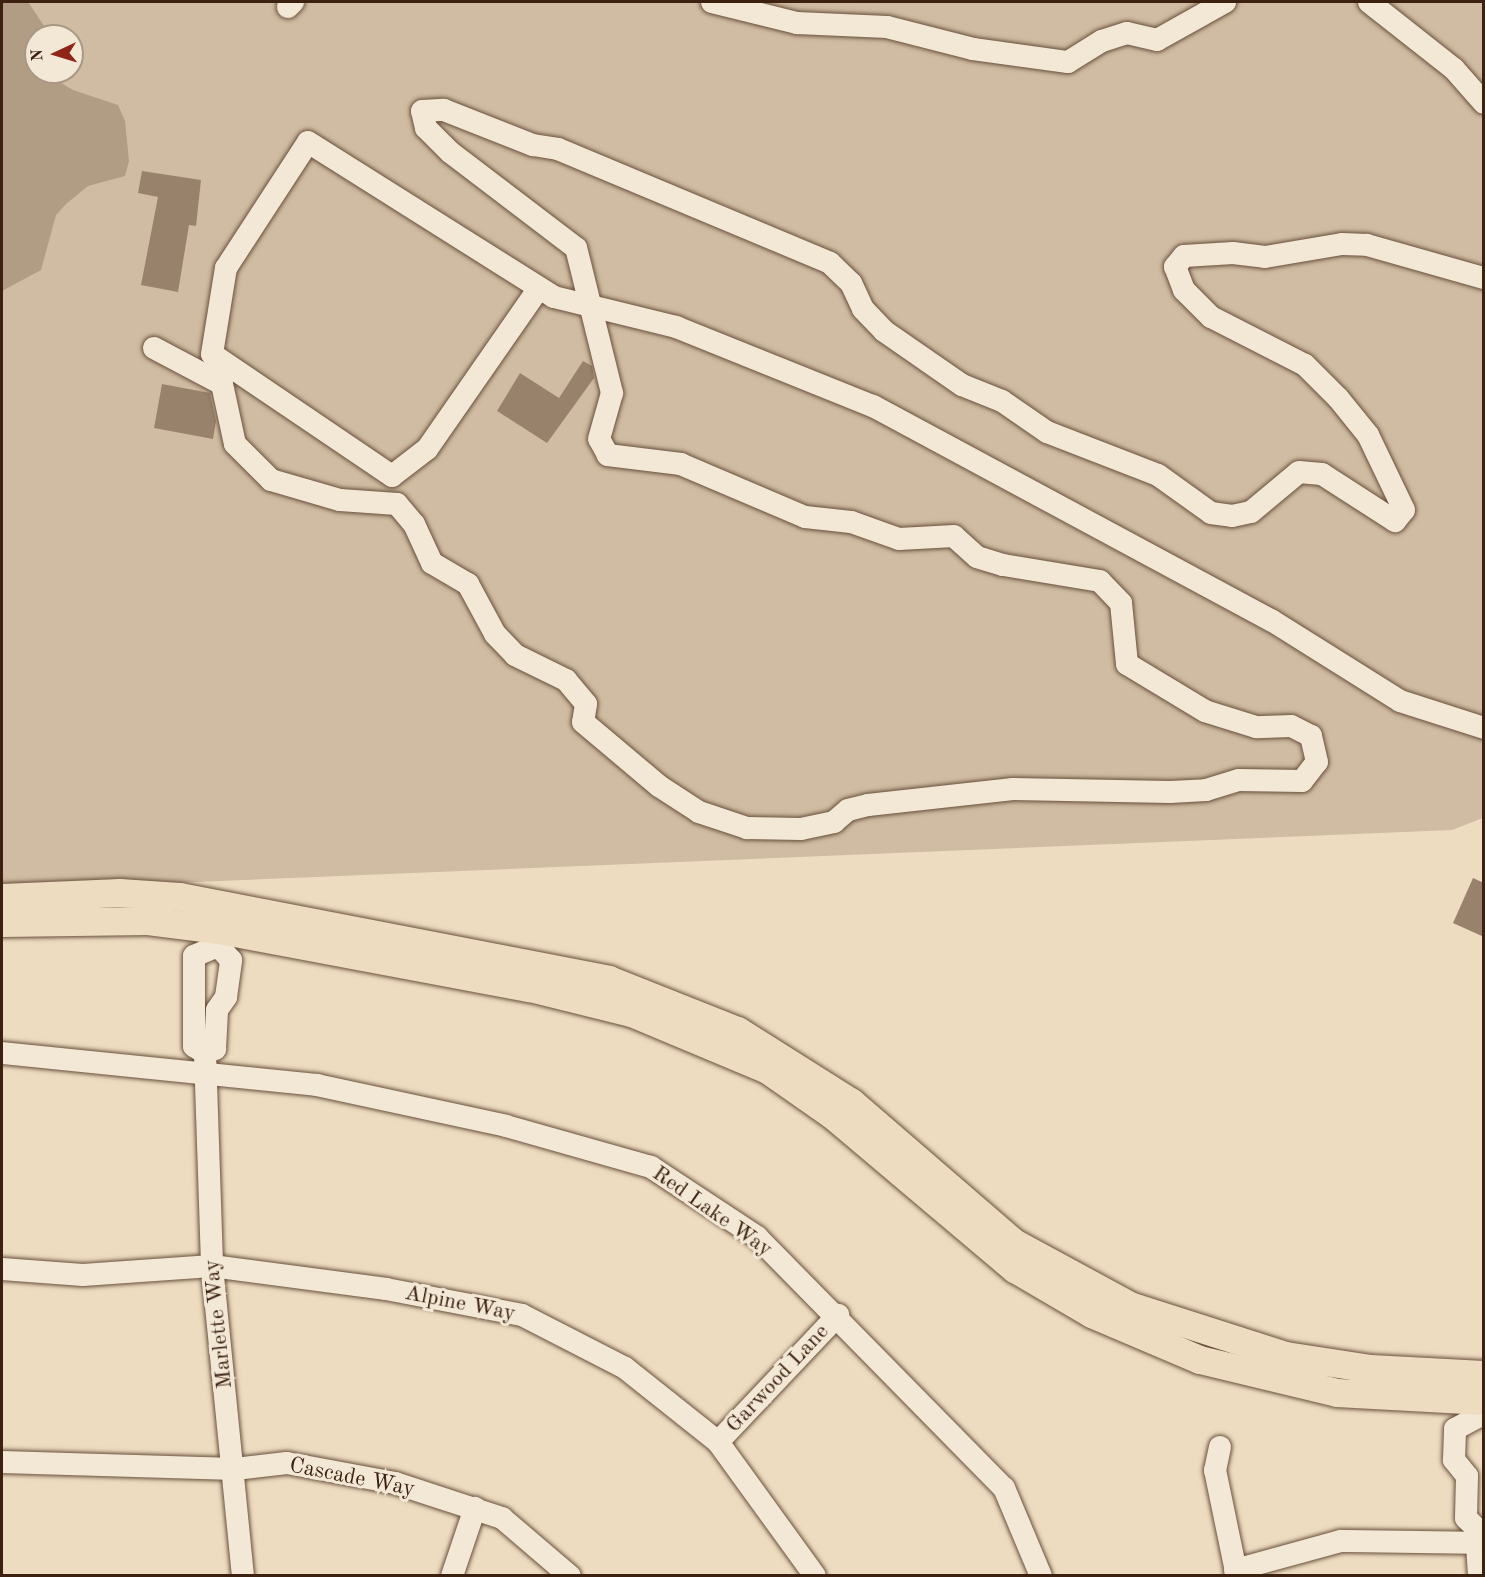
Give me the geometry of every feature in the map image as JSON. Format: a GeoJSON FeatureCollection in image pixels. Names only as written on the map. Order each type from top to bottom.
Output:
{"type":"FeatureCollection","features":[{"type":"Feature","properties":{"kind":"main road"},"geometry":{"type":"LineString","coordinates":[[2,898],[120,894],[180,897],[220,927]]}},
{"type":"Feature","properties":{"kind":"main road"},"geometry":{"type":"LineString","coordinates":[[2,922],[148,921],[220,927],[530,988],[632,1013],[768,1070],[835,1117],[1015,1269],[1092,1314],[1200,1360],[1337,1393],[1480,1399]]}},
{"type":"Feature","properties":{"kind":"street"},"geometry":{"type":"LineString","coordinates":[[712,2],[797,23],[887,27],[973,49],[1068,62],[1102,41],[1127,33],[1157,40],[1225,2]]}},
{"type":"Feature","properties":{"kind":"street"},"geometry":{"type":"LineString","coordinates":[[1369,2],[1454,69],[1484,103]]}},
{"type":"Feature","properties":{"kind":"street"},"geometry":{"type":"LineString","coordinates":[[154,348],[222,384],[235,444],[271,480],[340,500],[397,504],[414,524],[432,563],[468,584],[495,634],[515,655],[566,680],[586,704],[584,722],[659,786],[699,812],[747,828],[801,829],[834,822],[848,810],[868,805],[1013,789],[1170,792],[1206,790],[1239,780],[1302,781],[1317,762],[1311,736],[1291,726],[1256,727],[1205,711],[1127,664],[1121,603],[1100,581],[1003,565],[978,556],[954,536],[899,540],[851,522],[805,517],[681,464],[608,455],[599,439],[612,393],[593,307],[576,248],[450,152],[426,128],[422,111],[444,110],[533,145],[558,149],[777,245],[830,263],[851,283],[863,309],[884,331],[962,385],[1018,410],[1047,432],[1158,475],[1211,513],[1232,516],[1251,512],[1299,472],[1322,474],[1339,482],[1375,512],[1395,521],[1404,510],[1368,435],[1338,398],[1305,365],[1211,317],[1184,290],[1175,267],[1184,256],[1233,253],[1265,257],[1342,244],[1367,245],[1484,279]]}},
{"type":"Feature","properties":{"kind":"street"},"geometry":{"type":"LineString","coordinates":[[539,288],[427,449],[392,476],[212,354],[225,268],[308,142],[554,297],[675,327],[873,406],[1271,620],[1400,701],[1484,728]]}},
{"type":"Feature","properties":{"kind":"street"},"geometry":{"type":"LineString","coordinates":[[204,1062],[194,1046],[207,1010],[226,997],[231,960],[220,927],[194,956],[192,999],[207,1010]]}},
{"type":"Feature","properties":{"kind":"street","name":"Red Lake Way"},"geometry":{"type":"LineString","coordinates":[[2,1053],[204,1062],[506,1126],[651,1167],[757,1237],[838,1315],[1005,1488],[1041,1575]]}},
{"type":"Feature","properties":{"kind":"street","name":"Marlette Way"},"geometry":{"type":"LineString","coordinates":[[204,1062],[212,1266],[235,1469],[243,1575]]}},
{"type":"Feature","properties":{"kind":"street","name":"Alpine Way"},"geometry":{"type":"LineString","coordinates":[[2,1269],[83,1275],[212,1266],[386,1290],[522,1315],[625,1368],[718,1442],[815,1575]]}},
{"type":"Feature","properties":{"kind":"street","name":"Garwood Lane"},"geometry":{"type":"LineString","coordinates":[[718,1442],[838,1315]]}},
{"type":"Feature","properties":{"kind":"street"},"geometry":{"type":"LineString","coordinates":[[1479,1575],[1479,1530],[1466,1518],[1475,1476],[1454,1460],[1455,1429],[1480,1399]]}},
{"type":"Feature","properties":{"kind":"street"},"geometry":{"type":"LineString","coordinates":[[1220,1447],[1215,1470],[1236,1573],[1341,1541],[1479,1530]]}},
{"type":"Feature","properties":{"kind":"street","name":"Cascade Way"},"geometry":{"type":"LineString","coordinates":[[2,1462],[235,1469],[287,1463],[395,1483],[502,1518],[570,1575]]}},
{"type":"Feature","properties":{"kind":"street"},"geometry":{"type":"LineString","coordinates":[[452,1575],[475,1508]]}},
{"type":"Feature","properties":{"kind":"shaded area"},"geometry":{"type":"Polygon","coordinates":[[[2,2],[1483,2],[1483,818],[1452,830],[2,890],[2,2]]]}},
{"type":"Feature","properties":{"kind":"shaded area"},"geometry":{"type":"Polygon","coordinates":[[[2,2],[28,2],[43,24],[24,24],[24,84],[63,84],[73,90],[118,105],[125,121],[129,161],[125,176],[88,186],[66,204],[56,215],[41,270],[2,291],[2,2]]]}},
{"type":"Feature","properties":{"kind":"building"},"geometry":{"type":"Polygon","coordinates":[[[142,171],[201,180],[196,226],[189,225],[178,292],[141,285],[158,197],[138,193],[142,171]]]}},
{"type":"Feature","properties":{"kind":"building"},"geometry":{"type":"Polygon","coordinates":[[[583,361],[592,366],[594,378],[547,443],[497,411],[520,373],[559,398],[583,361]]]}},
{"type":"Feature","properties":{"kind":"building"},"geometry":{"type":"Polygon","coordinates":[[[162,384],[210,393],[216,421],[213,439],[154,428],[162,384]]]}},
{"type":"Feature","properties":{"kind":"building"},"geometry":{"type":"Polygon","coordinates":[[[1473,878],[1484,883],[1484,937],[1453,923],[1473,878]]]}}]}
